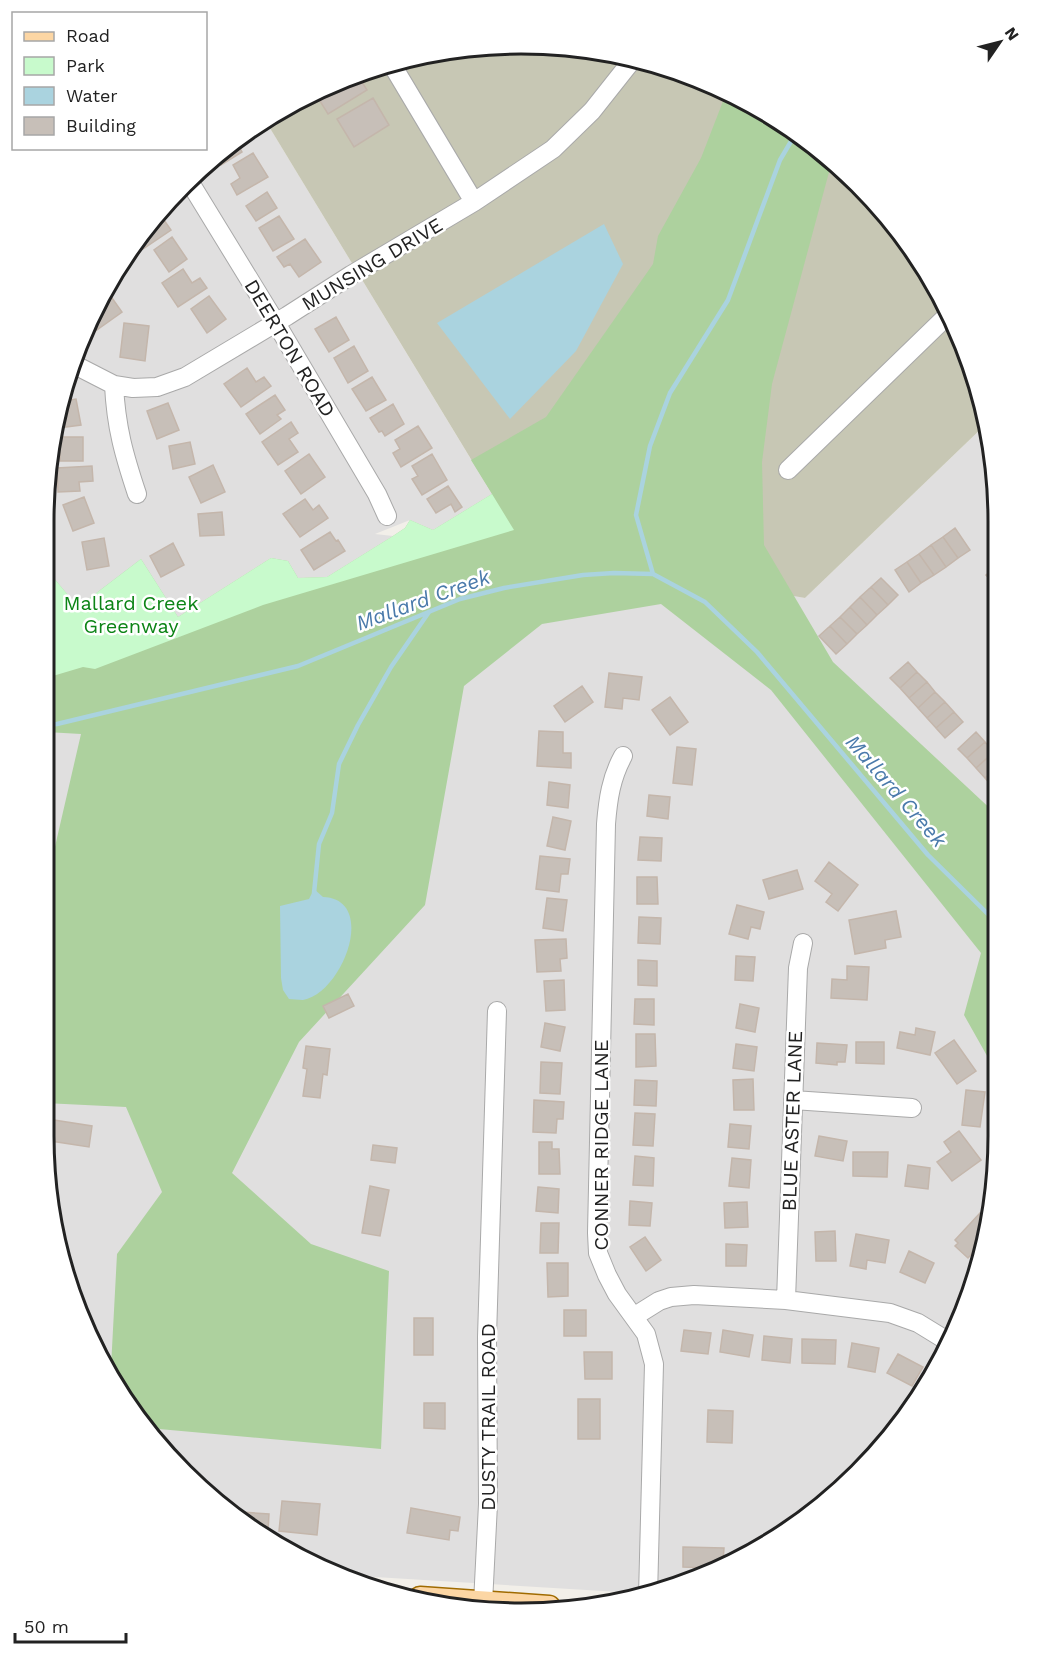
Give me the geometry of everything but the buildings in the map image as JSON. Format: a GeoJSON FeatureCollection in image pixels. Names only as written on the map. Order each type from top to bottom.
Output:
{"type":"FeatureCollection","features":[{"type":"Feature","properties":{"kind":"street","name":"MUNSING DRIVE"},"geometry":{"type":"LineString","coordinates":[[80,368],[114,385],[133,388],[157,387],[185,377],[474,202],[553,149],[592,111],[627,67]]}},
{"type":"Feature","properties":{"kind":"street"},"geometry":{"type":"LineString","coordinates":[[396,71],[474,202]]}},
{"type":"Feature","properties":{"kind":"street","name":"DEERTON ROAD"},"geometry":{"type":"LineString","coordinates":[[194,189],[377,494],[387,516]]}},
{"type":"Feature","properties":{"kind":"street"},"geometry":{"type":"LineString","coordinates":[[788,470],[943,320]]}},
{"type":"Feature","properties":{"kind":"street"},"geometry":{"type":"LineString","coordinates":[[114,385],[121,444],[137,494]]}},
{"type":"Feature","properties":{"kind":"street","name":"CONNER RIDGE LANE"},"geometry":{"type":"LineString","coordinates":[[623,756],[608,791],[606,824],[597,1233],[598,1253],[607,1275],[617,1294],[646,1334],[652,1350],[654,1364],[648,1585]]}},
{"type":"Feature","properties":{"kind":"street","name":"BLUE ASTER LANE"},"geometry":{"type":"LineString","coordinates":[[786,1300],[798,968],[803,943]]}},
{"type":"Feature","properties":{"kind":"street","name":"DUSTY TRAIL ROAD"},"geometry":{"type":"LineString","coordinates":[[483,1601],[488,1504],[487,1337],[497,1011]]}},
{"type":"Feature","properties":{"kind":"street"},"geometry":{"type":"LineString","coordinates":[[793,1100],[912,1108]]}},
{"type":"Feature","properties":{"kind":"street"},"geometry":{"type":"LineString","coordinates":[[635,1316],[659,1300],[671,1297],[694,1295],[786,1300],[890,1313],[918,1323],[942,1338]]}},
{"type":"Feature","properties":{"kind":"shaded area"},"geometry":{"type":"Polygon","coordinates":[[[490,55],[552,55],[612,63],[671,79],[728,102],[780,133],[829,170],[872,213],[891,237],[940,314],[963,371],[979,431],[805,598],[638,568],[514,530],[270,128],[314,102],[371,79],[430,63],[490,55]]]}},
{"type":"Feature","properties":{"kind":"shaded area"},"geometry":{"type":"Polygon","coordinates":[[[270,128],[492,494],[433,530],[410,520],[375,534],[393,536],[327,577],[298,578],[271,558],[178,617],[78,608],[54,579],[55,490],[63,430],[70,400],[90,342],[117,287],[170,213],[213,170],[270,128]]]}},
{"type":"Feature","properties":{"kind":"shaded area"},"geometry":{"type":"Polygon","coordinates":[[[979,431],[987,490],[988,521],[987,1167],[979,1227],[972,1257],[940,1343],[925,1370],[891,1420],[872,1444],[829,1487],[780,1524],[728,1555],[671,1578],[620,1592],[367,1577],[314,1555],[287,1540],[237,1506],[213,1487],[170,1444],[133,1395],[102,1343],[70,1257],[58,1197],[54,1136],[54,675],[514,530],[805,598],[979,431]]]}},
{"type":"Feature","properties":{"kind":"green space"},"geometry":{"type":"Polygon","coordinates":[[[723,100],[780,133],[829,170],[772,384],[762,462],[764,545],[833,662],[988,807],[988,1058],[964,1015],[981,953],[771,690],[661,604],[542,624],[464,686],[425,905],[299,1042],[232,1173],[311,1244],[389,1271],[381,1449],[158,1429],[111,1360],[117,1254],[162,1192],[126,1107],[54,1103],[54,851],[81,734],[54,732],[54,578],[78,607],[141,559],[178,617],[271,558],[288,561],[298,578],[327,577],[405,528],[410,520],[433,530],[492,494],[471,460],[546,417],[653,264],[658,236],[701,158],[723,100]]]}},
{"type":"Feature","properties":{"kind":"green space","name":"Mallard Creek Greenway"},"geometry":{"type":"Polygon","coordinates":[[[492,494],[514,530],[263,605],[95,669],[83,667],[54,676],[54,578],[78,607],[141,559],[178,617],[271,558],[288,561],[298,578],[327,577],[405,528],[410,520],[433,530],[492,494]]]}},
{"type":"Feature","properties":{"kind":"water"},"geometry":{"type":"Polygon","coordinates":[[[604,224],[623,264],[576,351],[510,419],[437,323],[604,224]]]}},
{"type":"Feature","properties":{"kind":"water"},"geometry":{"type":"Polygon","coordinates":[[[314,889],[323,897],[340,902],[349,913],[351,929],[349,947],[331,981],[318,994],[303,1000],[289,999],[283,990],[281,978],[280,906],[309,899],[314,889]]]}},
{"type":"Feature","properties":{"kind":"waterway"},"geometry":{"type":"LineString","coordinates":[[653,574],[636,515],[650,446],[670,393],[728,300],[780,160],[791,141]]}},
{"type":"Feature","properties":{"kind":"waterway","name":"Mallard Creek"},"geometry":{"type":"LineString","coordinates":[[54,724],[298,666],[460,599],[504,588],[583,575],[653,574],[705,602],[757,652],[928,855],[988,914]]}},
{"type":"Feature","properties":{"kind":"waterway"},"geometry":{"type":"LineString","coordinates":[[314,893],[319,844],[332,813],[339,764],[391,667],[429,612]]}}]}
